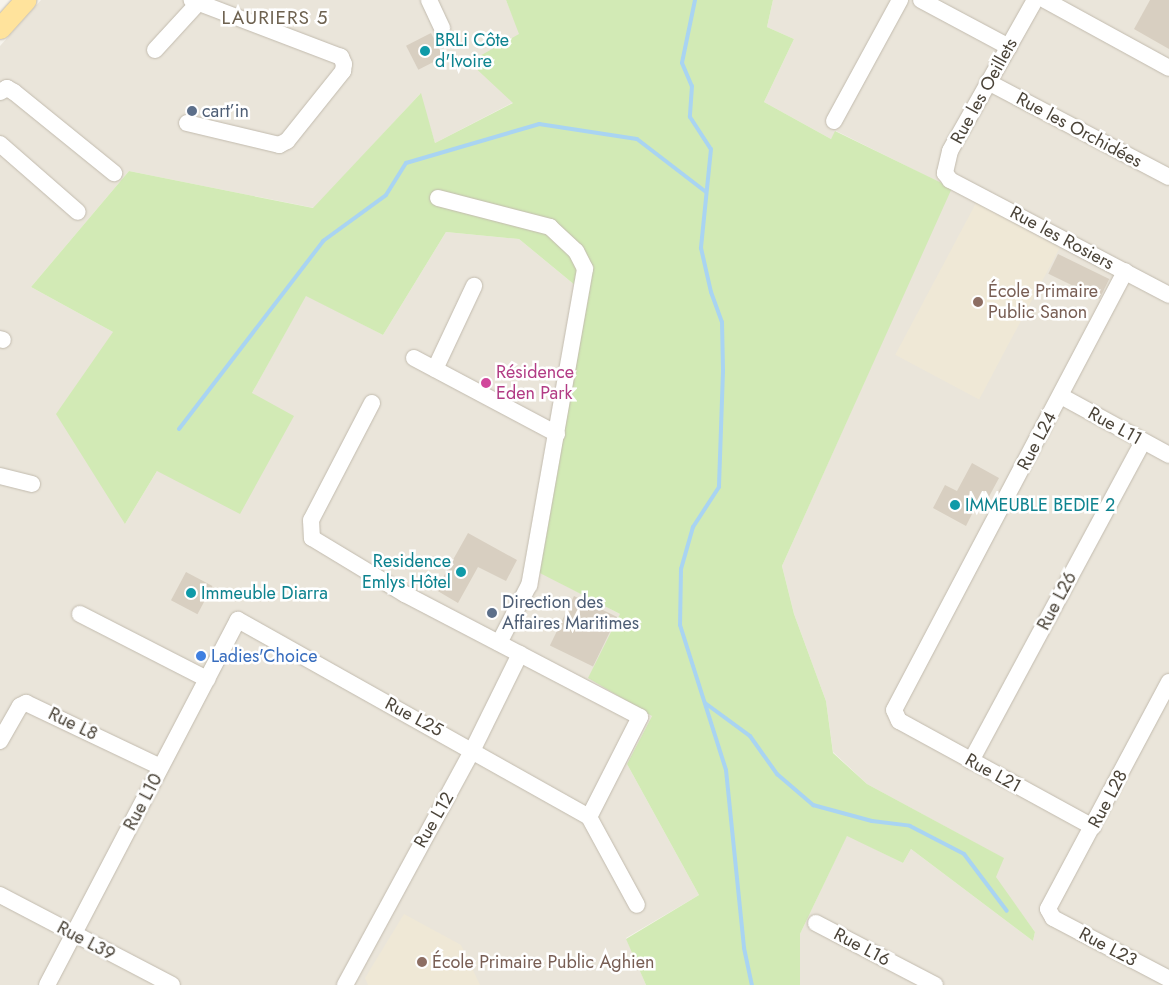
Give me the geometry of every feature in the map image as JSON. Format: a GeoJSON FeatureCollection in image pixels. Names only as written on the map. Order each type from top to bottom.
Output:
{"type":"FeatureCollection","features":[{"type":"Feature","properties":{"kind":"main road"},"geometry":{"type":"LineString","coordinates":[[0,28],[21,1]]}},
{"type":"Feature","properties":{"kind":"street"},"geometry":{"type":"LineString","coordinates":[[428,0],[442,28]]}},
{"type":"Feature","properties":{"kind":"street"},"geometry":{"type":"LineString","coordinates":[[834,121],[900,0]]}},
{"type":"Feature","properties":{"kind":"street"},"geometry":{"type":"LineString","coordinates":[[921,0],[1009,47]]}},
{"type":"Feature","properties":{"kind":"street","name":"Rue les Oeillets"},"geometry":{"type":"LineString","coordinates":[[954,182],[945,173],[946,162],[988,82],[1035,0]]}},
{"type":"Feature","properties":{"kind":"street"},"geometry":{"type":"LineString","coordinates":[[1045,0],[1169,68]]}},
{"type":"Feature","properties":{"kind":"street"},"geometry":{"type":"LineString","coordinates":[[154,50],[196,1],[341,57],[344,64],[343,71],[312,110],[279,145],[187,123]]}},
{"type":"Feature","properties":{"kind":"street","name":"Rue les Orchidées"},"geometry":{"type":"LineString","coordinates":[[988,82],[1169,177]]}},
{"type":"Feature","properties":{"kind":"street"},"geometry":{"type":"LineString","coordinates":[[0,92],[7,88],[14,92],[114,173]]}},
{"type":"Feature","properties":{"kind":"street"},"geometry":{"type":"LineString","coordinates":[[0,144],[78,212]]}},
{"type":"Feature","properties":{"kind":"street","name":"Rue les Rosiers"},"geometry":{"type":"LineString","coordinates":[[954,182],[1169,294]]}},
{"type":"Feature","properties":{"kind":"street"},"geometry":{"type":"LineString","coordinates":[[438,198],[550,227],[576,251],[585,269],[529,585],[498,643]]}},
{"type":"Feature","properties":{"kind":"street","name":"Rue L24"},"geometry":{"type":"LineString","coordinates":[[894,716],[894,710],[1061,396],[1124,271]]}},
{"type":"Feature","properties":{"kind":"street"},"geometry":{"type":"LineString","coordinates":[[435,369],[474,286]]}},
{"type":"Feature","properties":{"kind":"street"},"geometry":{"type":"LineString","coordinates":[[414,358],[556,434]]}},
{"type":"Feature","properties":{"kind":"street","name":"Rue L11"},"geometry":{"type":"LineString","coordinates":[[1061,396],[1169,455]]}},
{"type":"Feature","properties":{"kind":"street"},"geometry":{"type":"LineString","coordinates":[[372,403],[311,520],[312,538],[405,594],[640,717],[589,817],[637,905]]}},
{"type":"Feature","properties":{"kind":"street","name":"Rue L26"},"geometry":{"type":"LineString","coordinates":[[971,761],[1143,442]]}},
{"type":"Feature","properties":{"kind":"street"},"geometry":{"type":"LineString","coordinates":[[0,476],[32,484]]}},
{"type":"Feature","properties":{"kind":"street"},"geometry":{"type":"LineString","coordinates":[[80,614],[207,679]]}},
{"type":"Feature","properties":{"kind":"street","name":"Rue L10"},"geometry":{"type":"LineString","coordinates":[[47,985],[238,620]]}},
{"type":"Feature","properties":{"kind":"street","name":"Rue L25"},"geometry":{"type":"LineString","coordinates":[[238,620],[473,749],[589,817]]}},
{"type":"Feature","properties":{"kind":"street","name":"Rue L12"},"geometry":{"type":"LineString","coordinates":[[345,985],[473,749],[520,654]]}},
{"type":"Feature","properties":{"kind":"street","name":"Rue L28"},"geometry":{"type":"LineString","coordinates":[[1048,914],[1169,682]]}},
{"type":"Feature","properties":{"kind":"street","name":"Rue L8"},"geometry":{"type":"LineString","coordinates":[[0,742],[20,706],[26,703],[161,767]]}},
{"type":"Feature","properties":{"kind":"street","name":"Rue L21"},"geometry":{"type":"LineString","coordinates":[[894,716],[971,761],[1093,827]]}},
{"type":"Feature","properties":{"kind":"street","name":"Rue L39"},"geometry":{"type":"LineString","coordinates":[[0,895],[172,985]]}},
{"type":"Feature","properties":{"kind":"street","name":"Rue L23"},"geometry":{"type":"LineString","coordinates":[[1048,914],[1169,979]]}},
{"type":"Feature","properties":{"kind":"street","name":"Rue L16"},"geometry":{"type":"LineString","coordinates":[[816,922],[935,985]]}},
{"type":"Feature","properties":{"kind":"shaded area"},"geometry":{"type":"Polygon","coordinates":[[[41,0],[506,0],[520,34],[514,102],[435,143],[420,94],[314,208],[129,171],[31,287],[113,332],[125,524],[157,471],[252,393],[306,295],[383,335],[446,232],[519,239],[576,286],[528,566],[620,614],[652,716],[627,764],[699,895],[626,938],[646,985],[0,985],[0,46],[41,0]]]}},
{"type":"Feature","properties":{"kind":"shaded area"},"geometry":{"type":"Polygon","coordinates":[[[773,0],[1169,0],[1169,985],[800,985],[800,934],[847,835],[903,863],[911,849],[1033,941],[1035,932],[995,877],[1003,858],[867,784],[833,752],[826,701],[794,614],[782,566],[951,188],[836,131],[831,139],[764,102],[794,39],[767,27],[773,0]]]}},
{"type":"Feature","properties":{"kind":"shaded area","name":"École Primaire Public Sanon"},"geometry":{"type":"Polygon","coordinates":[[[976,203],[1060,248],[979,399],[895,355],[976,203]]]}},
{"type":"Feature","properties":{"kind":"shaded area","name":"École Primaire Public Aghien"},"geometry":{"type":"Polygon","coordinates":[[[404,914],[461,945],[480,985],[368,985],[365,978],[404,914]]]}},
{"type":"Feature","properties":{"kind":"green space"},"geometry":{"type":"Polygon","coordinates":[[[506,0],[773,0],[767,27],[794,39],[764,102],[831,139],[835,131],[952,188],[782,566],[794,614],[826,701],[833,753],[867,784],[1004,858],[996,877],[1035,932],[1033,941],[911,849],[903,863],[847,836],[800,934],[800,985],[646,985],[626,939],[699,895],[627,764],[652,716],[588,678],[620,614],[528,567],[576,286],[519,239],[446,232],[383,335],[306,296],[252,393],[294,416],[240,514],[157,471],[125,524],[56,414],[113,332],[31,287],[129,171],[313,208],[421,93],[435,143],[513,103],[469,62],[519,34],[506,0]]]}},
{"type":"Feature","properties":{"kind":"building"},"geometry":{"type":"Polygon","coordinates":[[[1150,0],[1169,0],[1169,49],[1134,29],[1150,0]]]}},
{"type":"Feature","properties":{"kind":"building","name":"BRLi Côte d'Ivoire"},"geometry":{"type":"Polygon","coordinates":[[[431,33],[443,57],[418,70],[406,46],[431,33]]]}},
{"type":"Feature","properties":{"kind":"building"},"geometry":{"type":"Polygon","coordinates":[[[1058,254],[1109,279],[1100,299],[1048,274],[1058,254]]]}},
{"type":"Feature","properties":{"kind":"building"},"geometry":{"type":"Polygon","coordinates":[[[972,463],[999,478],[985,504],[979,500],[966,526],[933,508],[945,485],[957,491],[972,463]]]}},
{"type":"Feature","properties":{"kind":"building","name":"Residence Emlys Hôtel"},"geometry":{"type":"Polygon","coordinates":[[[468,533],[517,560],[506,581],[478,567],[458,603],[436,590],[468,533]]]}},
{"type":"Feature","properties":{"kind":"building","name":"Immeuble Diarra"},"geometry":{"type":"Polygon","coordinates":[[[186,572],[212,586],[197,614],[171,600],[186,572]]]}},
{"type":"Feature","properties":{"kind":"building"},"geometry":{"type":"Polygon","coordinates":[[[574,596],[617,617],[593,666],[550,645],[574,596]]]}},
{"type":"Feature","properties":{"kind":"waterway"},"geometry":{"type":"LineString","coordinates":[[695,0],[682,63],[692,86],[690,117],[711,149],[701,248],[711,292],[722,322],[723,371],[719,487],[693,527],[681,569],[680,625],[726,770],[744,948],[752,985]]}},
{"type":"Feature","properties":{"kind":"waterway"},"geometry":{"type":"LineString","coordinates":[[179,429],[323,241],[386,195],[406,163],[539,124],[637,139],[706,192]]}},
{"type":"Feature","properties":{"kind":"waterway"},"geometry":{"type":"LineString","coordinates":[[705,703],[750,736],[777,774],[813,805],[872,821],[910,826],[964,854],[1007,911]]}},
{"type":"Feature","properties":{"kind":"place","name":"BRLi Côte d'Ivoire"},"geometry":{"type":"Point","coordinates":[425,51]}},
{"type":"Feature","properties":{"kind":"place","name":"cart’in"},"geometry":{"type":"Point","coordinates":[192,111]}},
{"type":"Feature","properties":{"kind":"place","name":"École Primaire Public Sanon"},"geometry":{"type":"Point","coordinates":[978,302]}},
{"type":"Feature","properties":{"kind":"place","name":"Résidence Eden Park"},"geometry":{"type":"Point","coordinates":[486,383]}},
{"type":"Feature","properties":{"kind":"place","name":"IMMEUBLE BEDIE 2"},"geometry":{"type":"Point","coordinates":[955,505]}},
{"type":"Feature","properties":{"kind":"place","name":"Residence Emlys Hôtel"},"geometry":{"type":"Point","coordinates":[461,572]}},
{"type":"Feature","properties":{"kind":"place","name":"Immeuble Diarra"},"geometry":{"type":"Point","coordinates":[191,593]}},
{"type":"Feature","properties":{"kind":"place","name":"Direction des Affaires Maritimes"},"geometry":{"type":"Point","coordinates":[492,613]}},
{"type":"Feature","properties":{"kind":"place","name":"Ladies'Choice"},"geometry":{"type":"Point","coordinates":[201,656]}},
{"type":"Feature","properties":{"kind":"place","name":"École Primaire Public Aghien"},"geometry":{"type":"Point","coordinates":[422,962]}},
{"type":"Feature","properties":{"kind":"district","name":"LAURIERS 5"},"geometry":{"type":"Point","coordinates":[275,18]}}]}
